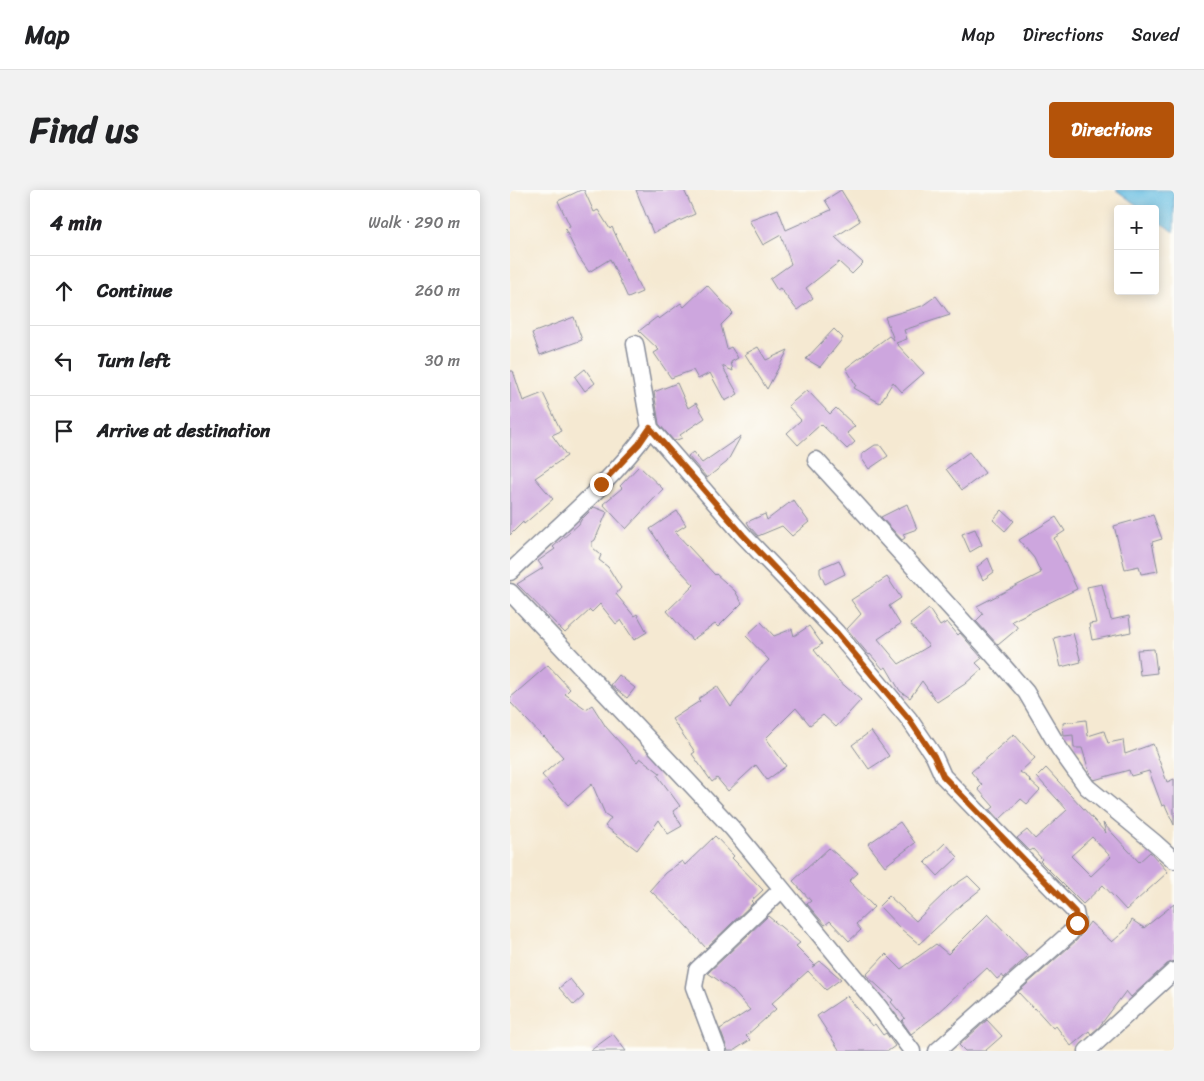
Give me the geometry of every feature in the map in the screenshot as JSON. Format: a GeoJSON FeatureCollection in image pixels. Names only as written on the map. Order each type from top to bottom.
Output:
{"type":"FeatureCollection","features":[{"type":"Feature","properties":{"kind":"street"},"geometry":{"type":"LineString","coordinates":[[635,344],[650,428],[743,535],[836,632],[909,719],[934,756],[943,776],[1075,912],[1077,923],[1070,933],[937,1051]]}},
{"type":"Feature","properties":{"kind":"street"},"geometry":{"type":"LineString","coordinates":[[510,572],[601,484],[639,444],[650,428]]}},
{"type":"Feature","properties":{"kind":"street"},"geometry":{"type":"LineString","coordinates":[[816,460],[1026,692],[1059,748],[1087,787],[1174,860]]}},
{"type":"Feature","properties":{"kind":"street"},"geometry":{"type":"LineString","coordinates":[[510,592],[732,828],[879,1007],[912,1051]]}},
{"type":"Feature","properties":{"kind":"street"},"geometry":{"type":"LineString","coordinates":[[718,1051],[694,987],[698,970],[782,889]]}},
{"type":"Feature","properties":{"kind":"street"},"geometry":{"type":"LineString","coordinates":[[1087,1051],[1174,971]]}},
{"type":"Feature","properties":{"kind":"water"},"geometry":{"type":"Polygon","coordinates":[[[1116,190],[1174,190],[1174,232],[1159,222],[1159,205],[1137,205],[1116,190]]]}},
{"type":"Feature","properties":{"kind":"building"},"geometry":{"type":"Polygon","coordinates":[[[584,190],[594,212],[598,210],[610,229],[612,227],[642,292],[628,298],[610,259],[589,272],[578,256],[565,229],[570,226],[558,201],[584,190]]]}},
{"type":"Feature","properties":{"kind":"building"},"geometry":{"type":"Polygon","coordinates":[[[636,190],[684,190],[695,214],[653,233],[636,190]]]}},
{"type":"Feature","properties":{"kind":"building"},"geometry":{"type":"Polygon","coordinates":[[[841,190],[860,221],[835,237],[863,263],[852,274],[839,262],[806,288],[813,298],[797,310],[780,288],[777,290],[770,279],[791,264],[781,235],[763,245],[749,220],[778,209],[786,230],[831,210],[825,200],[841,190]]]}},
{"type":"Feature","properties":{"kind":"building"},"geometry":{"type":"Polygon","coordinates":[[[707,285],[733,313],[721,325],[727,349],[731,347],[738,358],[731,362],[733,371],[722,366],[738,394],[725,401],[710,373],[698,379],[693,370],[671,378],[654,353],[659,350],[639,331],[657,317],[659,319],[681,303],[684,307],[707,285]]]}},
{"type":"Feature","properties":{"kind":"building"},"geometry":{"type":"Polygon","coordinates":[[[936,296],[950,315],[904,330],[907,339],[896,343],[924,373],[902,392],[893,382],[880,403],[854,388],[856,385],[846,368],[889,336],[894,340],[885,317],[922,306],[936,296]]]}},
{"type":"Feature","properties":{"kind":"building"},"geometry":{"type":"Polygon","coordinates":[[[574,317],[582,340],[540,355],[532,333],[574,317]]]}},
{"type":"Feature","properties":{"kind":"building"},"geometry":{"type":"Polygon","coordinates":[[[834,329],[843,338],[820,367],[806,359],[834,329]]]}},
{"type":"Feature","properties":{"kind":"building"},"geometry":{"type":"Polygon","coordinates":[[[758,347],[766,360],[788,350],[767,389],[745,354],[758,347]]]}},
{"type":"Feature","properties":{"kind":"building"},"geometry":{"type":"Polygon","coordinates":[[[585,369],[595,383],[585,391],[575,377],[585,369]]]}},
{"type":"Feature","properties":{"kind":"building"},"geometry":{"type":"Polygon","coordinates":[[[510,371],[513,371],[523,401],[543,393],[561,431],[552,435],[567,456],[535,478],[553,499],[524,524],[523,522],[510,535],[510,371]]]}},
{"type":"Feature","properties":{"kind":"building"},"geometry":{"type":"Polygon","coordinates":[[[677,383],[688,408],[696,403],[705,418],[680,435],[682,438],[674,441],[659,424],[654,392],[677,383]]]}},
{"type":"Feature","properties":{"kind":"building"},"geometry":{"type":"Polygon","coordinates":[[[807,390],[830,414],[836,408],[855,426],[847,433],[855,442],[847,449],[821,424],[798,445],[787,433],[801,420],[788,406],[807,390]]]}},
{"type":"Feature","properties":{"kind":"building"},"geometry":{"type":"Polygon","coordinates":[[[741,436],[727,462],[707,478],[688,456],[693,452],[702,463],[741,436]]]}},
{"type":"Feature","properties":{"kind":"building"},"geometry":{"type":"Polygon","coordinates":[[[875,445],[880,445],[888,456],[869,469],[862,459],[862,454],[875,445]]]}},
{"type":"Feature","properties":{"kind":"building"},"geometry":{"type":"Polygon","coordinates":[[[969,452],[985,473],[962,490],[946,469],[969,452]]]}},
{"type":"Feature","properties":{"kind":"building"},"geometry":{"type":"Polygon","coordinates":[[[639,466],[663,489],[626,529],[603,504],[622,488],[620,486],[639,466]]]}},
{"type":"Feature","properties":{"kind":"building"},"geometry":{"type":"Polygon","coordinates":[[[793,500],[809,522],[792,536],[782,526],[758,536],[747,522],[765,514],[767,520],[793,500]]]}},
{"type":"Feature","properties":{"kind":"building"},"geometry":{"type":"Polygon","coordinates":[[[907,504],[917,529],[903,534],[905,538],[902,540],[881,517],[907,504]]]}},
{"type":"Feature","properties":{"kind":"building"},"geometry":{"type":"Polygon","coordinates":[[[594,507],[607,512],[595,540],[592,542],[592,547],[601,555],[599,560],[608,567],[621,588],[616,594],[634,616],[637,614],[647,632],[634,640],[621,620],[616,624],[600,604],[592,612],[590,610],[565,633],[517,584],[543,568],[538,561],[555,549],[553,547],[579,524],[594,507]]]}},
{"type":"Feature","properties":{"kind":"building"},"geometry":{"type":"Polygon","coordinates":[[[1002,510],[1014,521],[1005,531],[993,520],[1002,510]]]}},
{"type":"Feature","properties":{"kind":"building"},"geometry":{"type":"Polygon","coordinates":[[[677,511],[686,525],[675,532],[715,575],[735,591],[742,603],[718,627],[715,624],[692,640],[667,611],[694,585],[669,558],[650,529],[677,511]]]}},
{"type":"Feature","properties":{"kind":"building"},"geometry":{"type":"Polygon","coordinates":[[[1153,515],[1162,539],[1152,542],[1158,571],[1141,574],[1139,566],[1125,569],[1114,526],[1153,515]]]}},
{"type":"Feature","properties":{"kind":"building"},"geometry":{"type":"Polygon","coordinates":[[[1056,517],[1065,531],[1054,538],[1077,589],[1012,621],[1017,629],[998,645],[976,621],[983,614],[977,606],[1041,573],[1034,558],[1019,540],[1056,517]]]}},
{"type":"Feature","properties":{"kind":"building"},"geometry":{"type":"Polygon","coordinates":[[[975,529],[982,545],[970,552],[962,534],[975,529]]]}},
{"type":"Feature","properties":{"kind":"building"},"geometry":{"type":"Polygon","coordinates":[[[988,558],[994,572],[983,580],[977,567],[988,558]]]}},
{"type":"Feature","properties":{"kind":"building"},"geometry":{"type":"Polygon","coordinates":[[[839,560],[845,574],[825,584],[820,568],[839,560]]]}},
{"type":"Feature","properties":{"kind":"building"},"geometry":{"type":"Polygon","coordinates":[[[887,577],[901,598],[889,606],[900,624],[878,639],[899,664],[929,646],[910,624],[929,609],[940,626],[947,622],[958,635],[960,633],[982,658],[976,663],[982,669],[965,684],[937,702],[922,681],[910,698],[900,691],[886,667],[883,669],[847,629],[861,614],[851,600],[887,577]]]}},
{"type":"Feature","properties":{"kind":"building"},"geometry":{"type":"Polygon","coordinates":[[[1102,584],[1111,620],[1129,616],[1131,632],[1092,640],[1089,624],[1096,623],[1087,587],[1102,584]]]}},
{"type":"Feature","properties":{"kind":"building"},"geometry":{"type":"Polygon","coordinates":[[[761,622],[774,636],[792,629],[794,636],[809,626],[822,644],[814,650],[838,680],[861,700],[836,727],[823,715],[810,725],[796,708],[766,738],[786,766],[767,780],[756,765],[728,791],[717,778],[712,782],[692,754],[695,752],[672,719],[700,701],[698,699],[717,686],[731,707],[754,676],[769,660],[746,636],[761,622]]]}},
{"type":"Feature","properties":{"kind":"building"},"geometry":{"type":"Polygon","coordinates":[[[1073,633],[1081,662],[1061,667],[1054,638],[1073,633]]]}},
{"type":"Feature","properties":{"kind":"building"},"geometry":{"type":"Polygon","coordinates":[[[1154,649],[1157,673],[1140,675],[1137,650],[1154,649]]]}},
{"type":"Feature","properties":{"kind":"building"},"geometry":{"type":"Polygon","coordinates":[[[548,665],[570,689],[565,694],[586,709],[592,705],[606,727],[637,762],[640,758],[660,773],[658,776],[680,806],[673,811],[682,826],[668,834],[659,820],[637,850],[605,826],[611,818],[605,814],[592,784],[568,805],[542,775],[563,757],[510,702],[510,698],[548,665]]]}},
{"type":"Feature","properties":{"kind":"building"},"geometry":{"type":"Polygon","coordinates":[[[619,675],[635,688],[627,698],[611,685],[619,675]]]}},
{"type":"Feature","properties":{"kind":"building"},"geometry":{"type":"Polygon","coordinates":[[[1086,720],[1088,736],[1104,731],[1108,743],[1123,740],[1125,754],[1153,744],[1167,782],[1174,779],[1174,825],[1165,805],[1162,806],[1149,771],[1131,776],[1129,770],[1094,780],[1090,774],[1082,748],[1074,748],[1073,735],[1064,736],[1063,723],[1086,720]]]}},
{"type":"Feature","properties":{"kind":"building"},"geometry":{"type":"Polygon","coordinates":[[[871,731],[889,756],[869,769],[852,745],[871,731]]]}},
{"type":"Feature","properties":{"kind":"building"},"geometry":{"type":"Polygon","coordinates":[[[1014,734],[1035,758],[1020,772],[1040,790],[1027,804],[1021,799],[999,820],[990,810],[994,807],[978,789],[982,785],[971,772],[1014,734]]]}},
{"type":"Feature","properties":{"kind":"building"},"geometry":{"type":"Polygon","coordinates":[[[1046,768],[1106,833],[1103,823],[1139,862],[1150,852],[1168,872],[1126,910],[1103,885],[1083,904],[1040,861],[1042,859],[1033,849],[1030,851],[1017,838],[1027,830],[1035,839],[1067,810],[1037,777],[1046,768]],[[1092,837],[1071,856],[1091,876],[1111,857],[1092,837]]]}},
{"type":"Feature","properties":{"kind":"building"},"geometry":{"type":"Polygon","coordinates":[[[900,822],[915,843],[885,866],[868,844],[900,822]]]}},
{"type":"Feature","properties":{"kind":"building"},"geometry":{"type":"Polygon","coordinates":[[[715,836],[734,856],[732,858],[763,890],[751,901],[753,903],[706,948],[650,890],[665,873],[682,861],[685,865],[715,836]]]}},
{"type":"Feature","properties":{"kind":"building"},"geometry":{"type":"Polygon","coordinates":[[[945,843],[958,857],[938,876],[925,862],[945,843]]]}},
{"type":"Feature","properties":{"kind":"building"},"geometry":{"type":"Polygon","coordinates":[[[829,848],[858,873],[849,881],[874,907],[856,924],[861,930],[849,941],[830,921],[825,925],[807,904],[811,901],[793,881],[829,848]]]}},
{"type":"Feature","properties":{"kind":"building"},"geometry":{"type":"Polygon","coordinates":[[[968,876],[981,889],[919,944],[901,929],[879,906],[889,896],[916,921],[950,888],[968,876]]]}},
{"type":"Feature","properties":{"kind":"building"},"geometry":{"type":"Polygon","coordinates":[[[1174,904],[1174,961],[1167,964],[1131,997],[1126,991],[1099,1027],[1091,1034],[1089,1031],[1071,1046],[1056,1026],[1053,1028],[1018,992],[1077,940],[1090,922],[1112,942],[1126,930],[1132,920],[1144,928],[1174,904]]]}},
{"type":"Feature","properties":{"kind":"building"},"geometry":{"type":"Polygon","coordinates":[[[988,914],[1028,956],[1004,978],[1002,975],[997,979],[987,968],[936,1015],[911,1034],[902,1021],[905,1018],[891,1002],[893,1000],[866,975],[886,954],[901,969],[936,944],[948,954],[988,914]]]}},
{"type":"Feature","properties":{"kind":"building"},"geometry":{"type":"Polygon","coordinates":[[[768,916],[800,943],[796,946],[815,965],[820,961],[841,979],[826,990],[808,971],[771,1004],[776,1009],[746,1036],[750,1040],[733,1051],[728,1051],[720,1029],[750,1010],[732,990],[708,973],[768,916]]]}},
{"type":"Feature","properties":{"kind":"building"},"geometry":{"type":"Polygon","coordinates":[[[570,979],[584,996],[574,1005],[559,988],[570,979]]]}},
{"type":"Feature","properties":{"kind":"building"},"geometry":{"type":"Polygon","coordinates":[[[847,996],[872,1026],[875,1024],[883,1035],[886,1033],[895,1046],[888,1051],[840,1051],[817,1016],[847,996]]]}},
{"type":"Feature","properties":{"kind":"building"},"geometry":{"type":"Polygon","coordinates":[[[987,1020],[1002,1036],[985,1051],[965,1051],[959,1045],[987,1020]]]}},
{"type":"Feature","properties":{"kind":"building"},"geometry":{"type":"Polygon","coordinates":[[[613,1034],[626,1051],[590,1051],[613,1034]]]}},
{"type":"Feature","properties":{"kind":"route"},"geometry":{"type":"LineString","coordinates":[[601,484],[639,444],[650,428],[743,535],[836,632],[909,719],[934,756],[943,776],[1075,912],[1077,923]]}}]}
